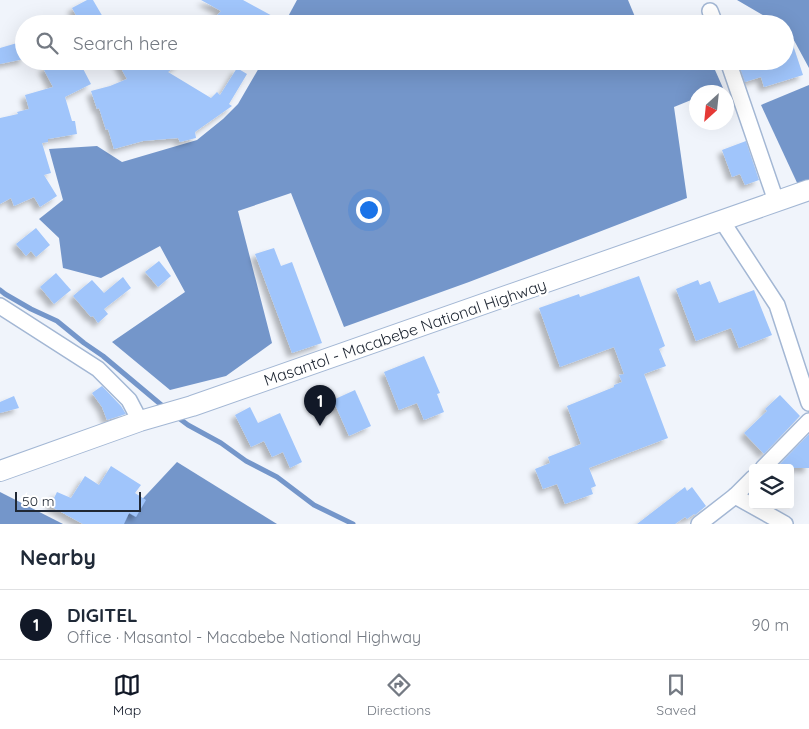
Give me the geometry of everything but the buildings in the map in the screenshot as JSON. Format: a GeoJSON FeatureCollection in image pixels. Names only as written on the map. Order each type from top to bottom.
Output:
{"type":"FeatureCollection","features":[{"type":"Feature","properties":{"kind":"main road","name":"Masantol - Macabebe National Highway"},"geometry":{"type":"LineString","coordinates":[[0,471],[144,420],[192,406],[809,190]]}},
{"type":"Feature","properties":{"kind":"street"},"geometry":{"type":"LineString","coordinates":[[731,70],[776,202]]}},
{"type":"Feature","properties":{"kind":"street"},"geometry":{"type":"LineString","coordinates":[[722,221],[777,304],[809,403]]}},
{"type":"Feature","properties":{"kind":"street"},"geometry":{"type":"LineString","coordinates":[[0,306],[98,369],[129,400],[144,420]]}},
{"type":"Feature","properties":{"kind":"street"},"geometry":{"type":"LineString","coordinates":[[767,464],[809,421]]}},
{"type":"Feature","properties":{"kind":"street"},"geometry":{"type":"LineString","coordinates":[[699,524],[735,496],[749,482]]}},
{"type":"Feature","properties":{"kind":"street"},"geometry":{"type":"LineString","coordinates":[[735,496],[785,524]]}},
{"type":"Feature","properties":{"kind":"water"},"geometry":{"type":"Polygon","coordinates":[[[297,0],[628,0],[634,15],[289,15],[297,0]]]}},
{"type":"Feature","properties":{"kind":"water"},"geometry":{"type":"Polygon","coordinates":[[[737,0],[809,0],[809,68],[794,40],[794,15],[763,15],[737,0]]]}},
{"type":"Feature","properties":{"kind":"water"},"geometry":{"type":"Polygon","coordinates":[[[258,70],[715,70],[722,85],[689,85],[689,101],[674,107],[687,198],[469,282],[344,327],[291,193],[238,211],[272,343],[226,376],[170,390],[112,342],[185,292],[160,246],[101,278],[63,268],[59,238],[39,219],[63,200],[49,149],[97,146],[122,162],[197,140],[238,104],[258,70]]]}},
{"type":"Feature","properties":{"kind":"water"},"geometry":{"type":"Polygon","coordinates":[[[809,85],[809,183],[799,187],[761,105],[809,85]]]}},
{"type":"Feature","properties":{"kind":"water"},"geometry":{"type":"Polygon","coordinates":[[[177,462],[277,524],[119,524],[177,462]]]}},
{"type":"Feature","properties":{"kind":"water"},"geometry":{"type":"Polygon","coordinates":[[[0,492],[63,524],[0,524],[0,492]]]}},
{"type":"Feature","properties":{"kind":"waterway"},"geometry":{"type":"LineString","coordinates":[[0,290],[31,309],[57,321],[103,356],[165,408]]}},
{"type":"Feature","properties":{"kind":"waterway"},"geometry":{"type":"LineString","coordinates":[[176,416],[188,425],[221,443],[246,461],[277,477],[314,505],[353,524]]}},
{"type":"Feature","properties":{"kind":"place","name":"DIGITEL"},"geometry":{"type":"Point","coordinates":[320,426]}}]}
